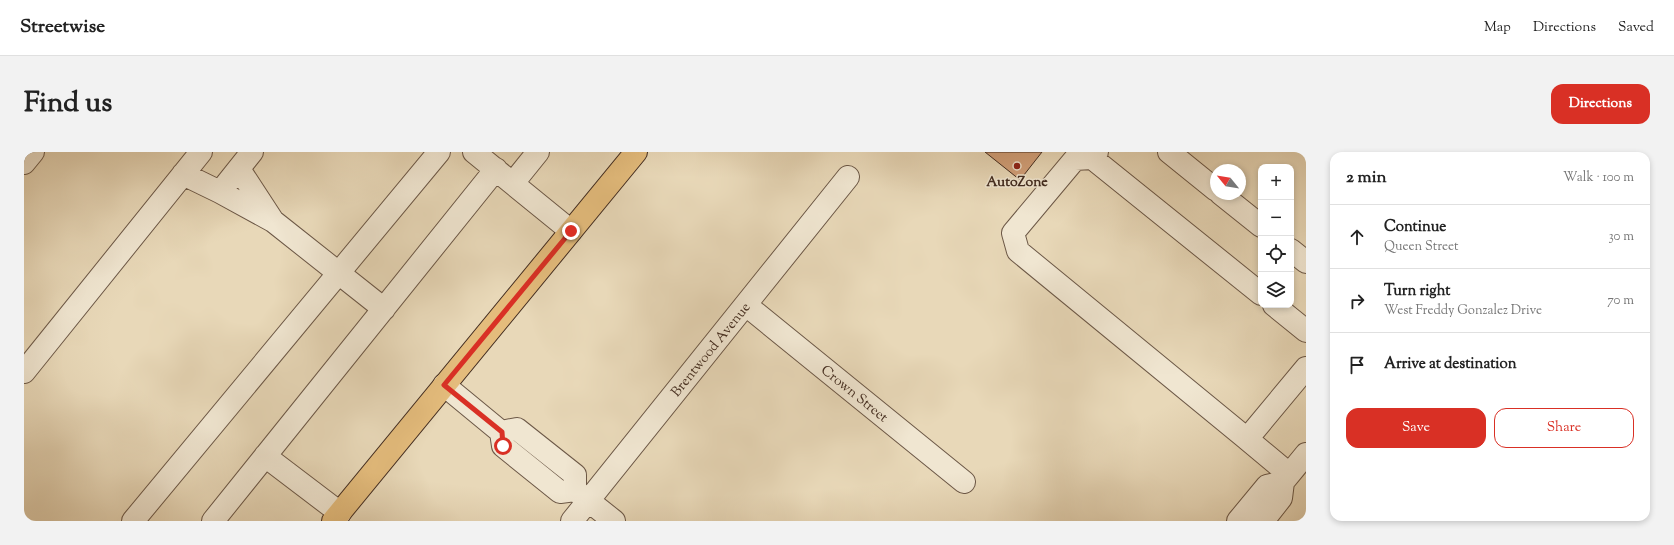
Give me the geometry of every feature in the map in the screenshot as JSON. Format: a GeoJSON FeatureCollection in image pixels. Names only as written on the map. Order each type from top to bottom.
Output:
{"type":"FeatureCollection","features":[{"type":"Feature","properties":{"kind":"main road"},"geometry":{"type":"LineString","coordinates":[[336,517],[636,152]]}},
{"type":"Feature","properties":{"kind":"street"},"geometry":{"type":"LineString","coordinates":[[24,163],[33,152]]}},
{"type":"Feature","properties":{"kind":"street"},"geometry":{"type":"LineString","coordinates":[[24,372],[201,152]]}},
{"type":"Feature","properties":{"kind":"street"},"geometry":{"type":"LineString","coordinates":[[220,192],[252,152]]}},
{"type":"Feature","properties":{"kind":"street"},"geometry":{"type":"LineString","coordinates":[[133,521],[439,152]]}},
{"type":"Feature","properties":{"kind":"street"},"geometry":{"type":"LineString","coordinates":[[474,152],[571,231]]}},
{"type":"Feature","properties":{"kind":"street"},"geometry":{"type":"LineString","coordinates":[[513,184],[538,152]]}},
{"type":"Feature","properties":{"kind":"street"},"geometry":{"type":"LineString","coordinates":[[1169,152],[1210,185]]}},
{"type":"Feature","properties":{"kind":"street"},"geometry":{"type":"LineString","coordinates":[[1258,292],[1094,155],[1076,159],[1013,234],[1018,251],[1247,439],[1286,478]]}},
{"type":"Feature","properties":{"kind":"street"},"geometry":{"type":"LineString","coordinates":[[239,169],[274,221]]}},
{"type":"Feature","properties":{"kind":"street"},"geometry":{"type":"LineString","coordinates":[[213,521],[496,169]]}},
{"type":"Feature","properties":{"kind":"street"},"geometry":{"type":"LineString","coordinates":[[183,174],[274,221],[384,308]]}},
{"type":"Feature","properties":{"kind":"street","name":"Brentwood Avenue"},"geometry":{"type":"LineString","coordinates":[[572,521],[582,495],[746,305],[848,178]]}},
{"type":"Feature","properties":{"kind":"street"},"geometry":{"type":"LineString","coordinates":[[1228,200],[1258,224]]}},
{"type":"Feature","properties":{"kind":"street"},"geometry":{"type":"LineString","coordinates":[[1294,252],[1306,262]]}},
{"type":"Feature","properties":{"kind":"street","name":"Crown Street"},"geometry":{"type":"LineString","coordinates":[[746,305],[964,482]]}},
{"type":"Feature","properties":{"kind":"street"},"geometry":{"type":"LineString","coordinates":[[1278,308],[1306,330]]}},
{"type":"Feature","properties":{"kind":"street"},"geometry":{"type":"LineString","coordinates":[[1247,439],[1306,368]]}},
{"type":"Feature","properties":{"kind":"street"},"geometry":{"type":"LineString","coordinates":[[444,385],[502,432],[503,446],[560,492],[582,495],[614,521]]}},
{"type":"Feature","properties":{"kind":"street"},"geometry":{"type":"LineString","coordinates":[[1238,521],[1267,486],[1286,478],[1306,454]]}},
{"type":"Feature","properties":{"kind":"street"},"geometry":{"type":"LineString","coordinates":[[265,456],[336,517]]}},
{"type":"Feature","properties":{"kind":"street"},"geometry":{"type":"LineString","coordinates":[[1263,521],[1282,498],[1286,478]]}},
{"type":"Feature","properties":{"kind":"building","name":"AutoZone"},"geometry":{"type":"Polygon","coordinates":[[[985,152],[1042,152],[1020,180],[985,152]]]}},
{"type":"Feature","properties":{"kind":"place","name":"AutoZone"},"geometry":{"type":"Point","coordinates":[1017,166]}},
{"type":"Feature","properties":{"kind":"route"},"geometry":{"type":"LineString","coordinates":[[503,446],[502,432],[444,385],[571,231]]}}]}
